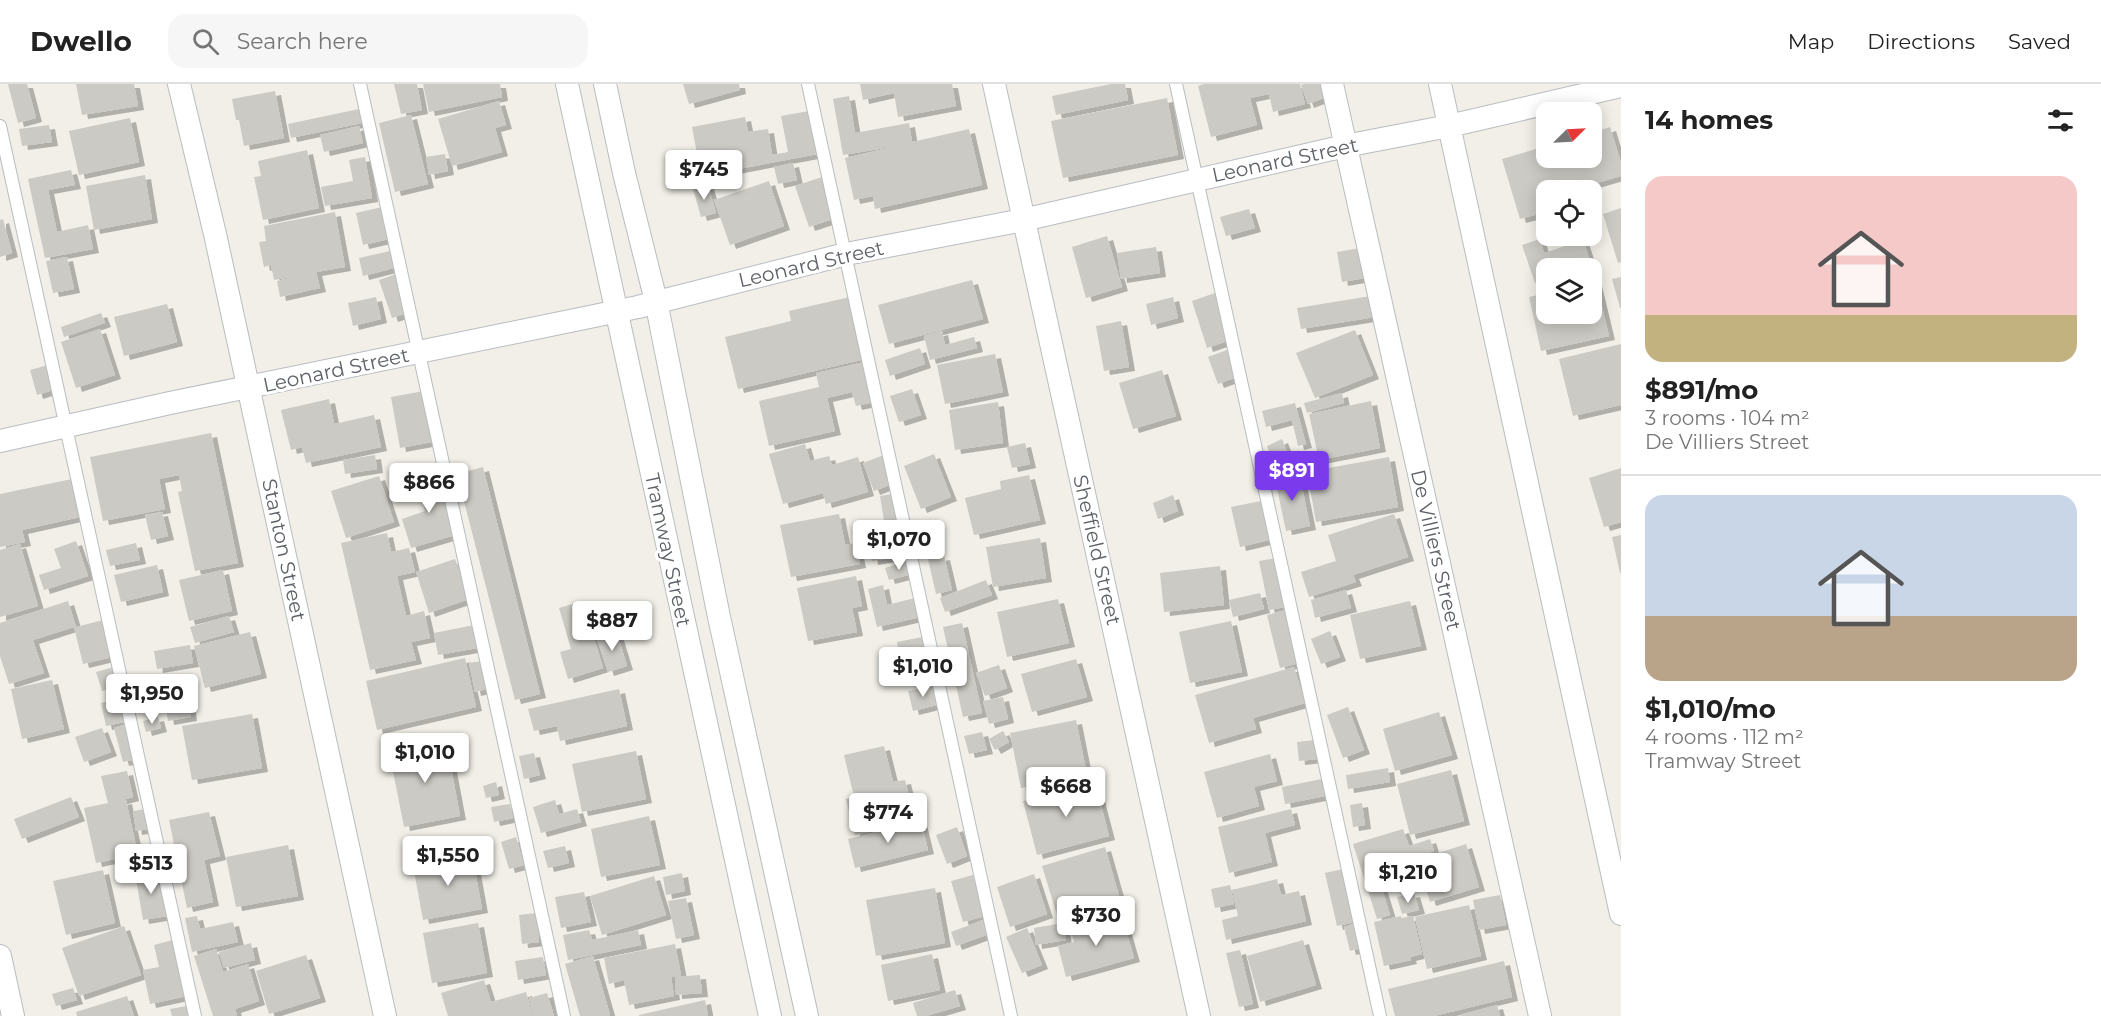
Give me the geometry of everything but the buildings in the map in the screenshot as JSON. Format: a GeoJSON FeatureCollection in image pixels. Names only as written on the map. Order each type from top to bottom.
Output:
{"type":"FeatureCollection","features":[{"type":"Feature","properties":{"kind":"street","name":"Stanton Street"},"geometry":{"type":"LineString","coordinates":[[179,84],[215,234],[385,1016]]}},
{"type":"Feature","properties":{"kind":"street","name":"Tramway Street"},"geometry":{"type":"LineString","coordinates":[[567,84],[770,1016]]}},
{"type":"Feature","properties":{"kind":"street","name":"Tramway Street"},"geometry":{"type":"LineString","coordinates":[[605,84],[624,173],[656,301],[719,617],[807,1016]]}},
{"type":"Feature","properties":{"kind":"street","name":"Sheffield Street"},"geometry":{"type":"LineString","coordinates":[[994,84],[1146,770],[1198,1016]]}},
{"type":"Feature","properties":{"kind":"street","name":"De Villiers Street"},"geometry":{"type":"LineString","coordinates":[[1332,84],[1540,1016]]}},
{"type":"Feature","properties":{"kind":"street"},"geometry":{"type":"LineString","coordinates":[[1440,84],[1621,914]]}},
{"type":"Feature","properties":{"kind":"street","name":"Leonard Street"},"geometry":{"type":"LineString","coordinates":[[0,441],[170,403],[616,311],[846,254],[1023,220],[1345,146],[1449,126],[1621,86]]}},
{"type":"Feature","properties":{"kind":"street"},"geometry":{"type":"LineString","coordinates":[[684,622],[719,617]]}},
{"type":"Feature","properties":{"kind":"street"},"geometry":{"type":"LineString","coordinates":[[754,940],[788,929]]}},
{"type":"Feature","properties":{"kind":"street"},"geometry":{"type":"LineString","coordinates":[[0,956],[13,1016]]}},
{"type":"Feature","properties":{"kind":"lane"},"geometry":{"type":"LineString","coordinates":[[360,84],[564,1016]]}},
{"type":"Feature","properties":{"kind":"lane"},"geometry":{"type":"LineString","coordinates":[[808,84],[1011,1016]]}},
{"type":"Feature","properties":{"kind":"lane"},"geometry":{"type":"LineString","coordinates":[[1176,84],[1380,1016]]}},
{"type":"Feature","properties":{"kind":"lane"},"geometry":{"type":"LineString","coordinates":[[0,126],[195,1016]]}}]}
